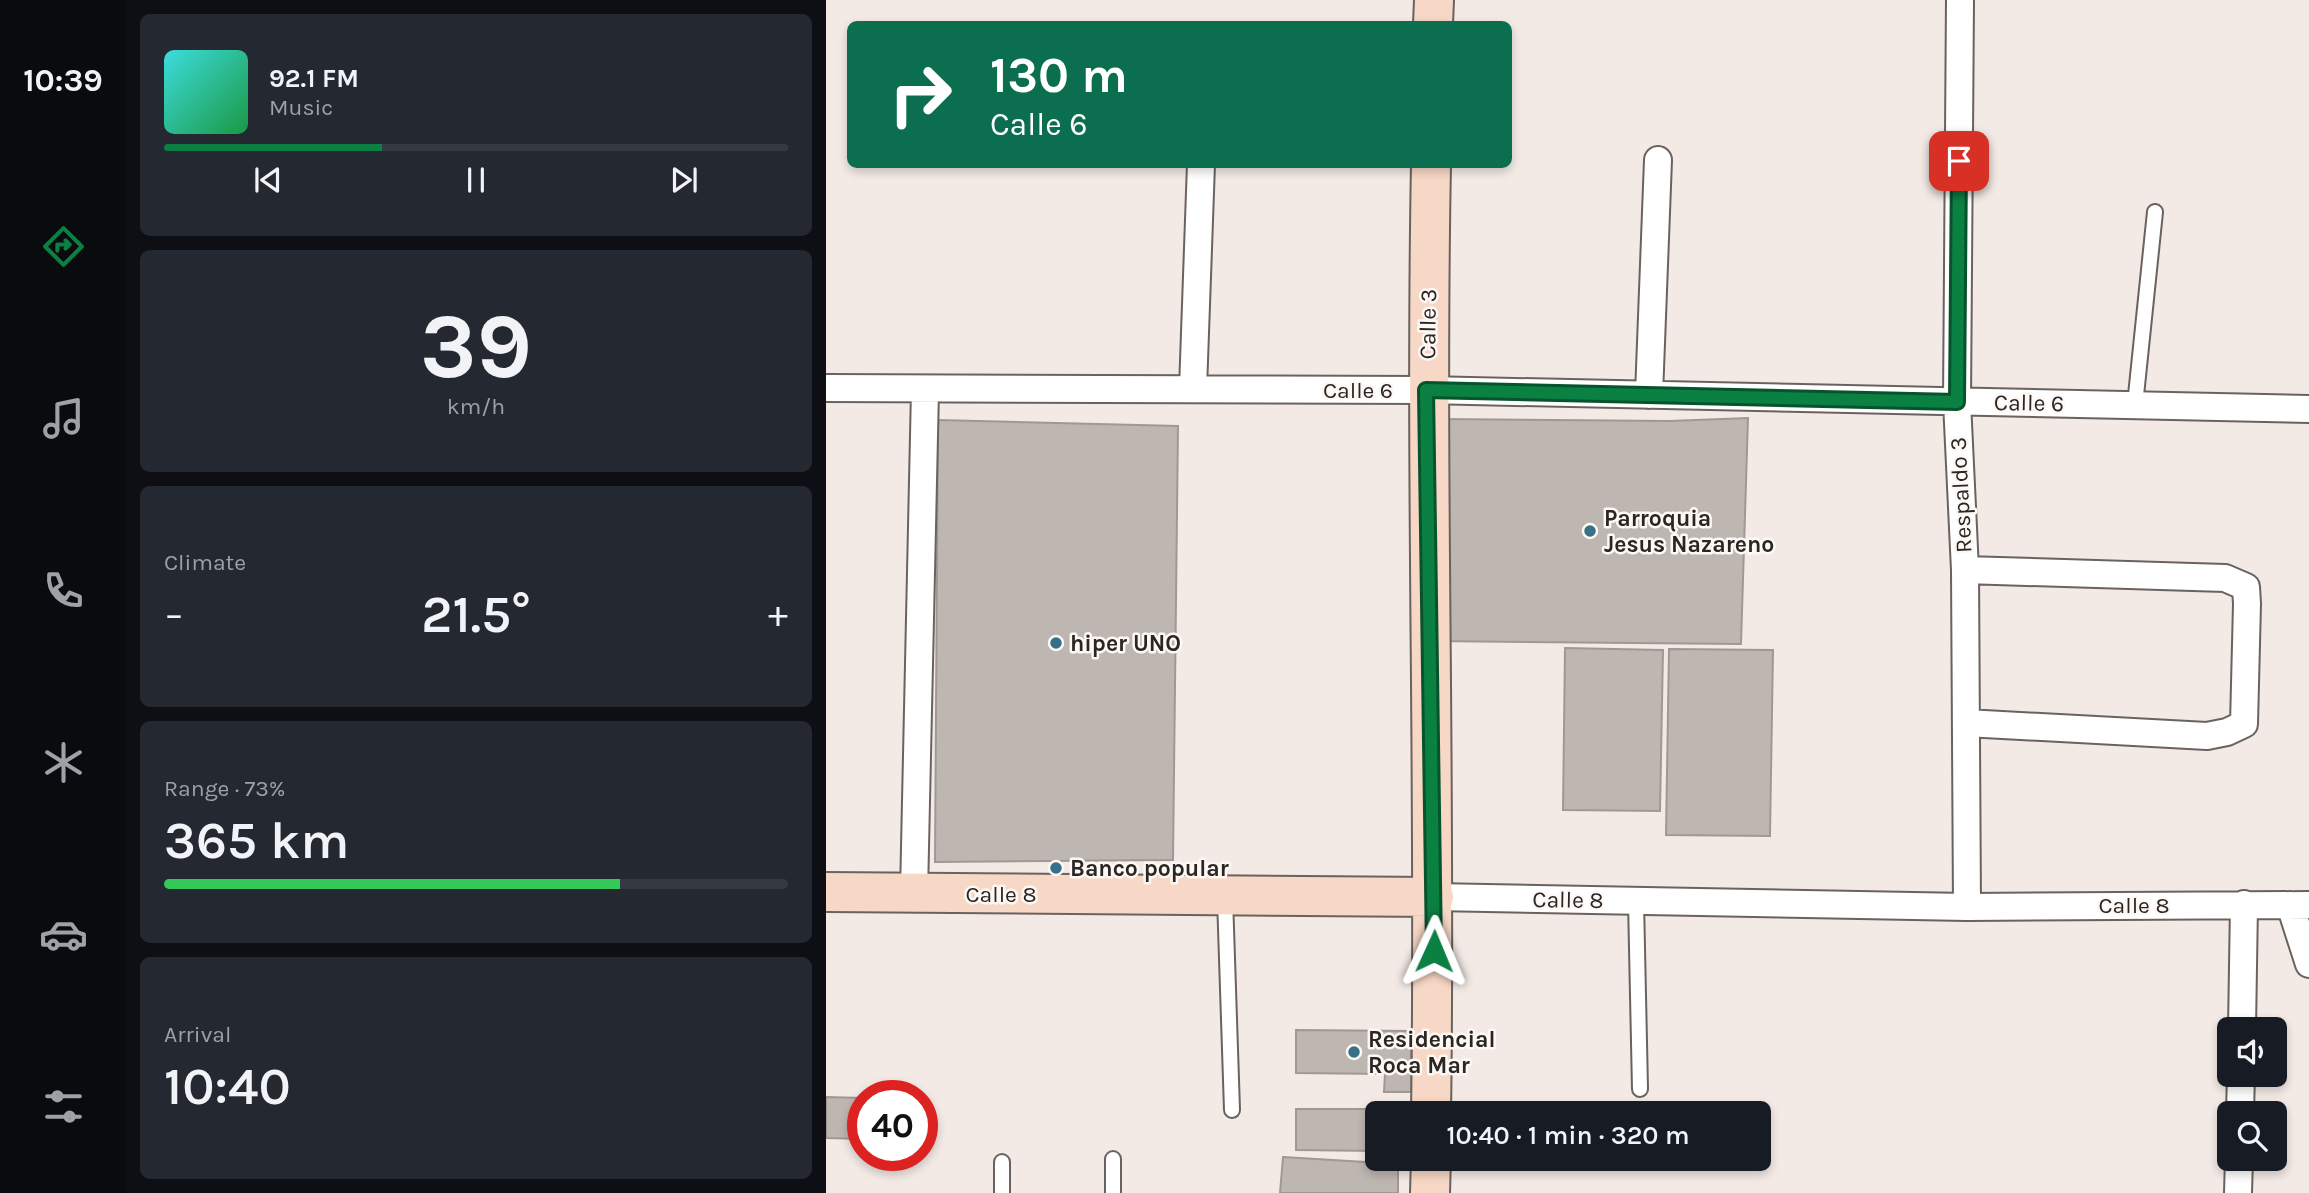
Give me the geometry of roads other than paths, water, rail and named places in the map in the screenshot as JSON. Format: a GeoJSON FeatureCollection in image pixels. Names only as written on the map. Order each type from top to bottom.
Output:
{"type":"FeatureCollection","features":[{"type":"Feature","properties":{"kind":"street"},"geometry":{"type":"LineString","coordinates":[[1433,21],[1434,0]]}},
{"type":"Feature","properties":{"kind":"street","name":"Respaldo 3"},"geometry":{"type":"LineString","coordinates":[[1960,0],[1957,402],[1965,569],[1967,907]]}},
{"type":"Feature","properties":{"kind":"street"},"geometry":{"type":"LineString","coordinates":[[1649,395],[1658,160]]}},
{"type":"Feature","properties":{"kind":"street"},"geometry":{"type":"LineString","coordinates":[[1193,389],[1201,168]]}},
{"type":"Feature","properties":{"kind":"street","name":"Calle 3"},"geometry":{"type":"LineString","coordinates":[[1431,168],[1426,390],[1434,897],[1432,1101]]}},
{"type":"Feature","properties":{"kind":"street","name":"Calle 6"},"geometry":{"type":"LineString","coordinates":[[826,388],[1426,390],[2309,409]]}},
{"type":"Feature","properties":{"kind":"street"},"geometry":{"type":"LineString","coordinates":[[914,893],[925,390]]}},
{"type":"Feature","properties":{"kind":"street"},"geometry":{"type":"LineString","coordinates":[[1965,569],[2225,578],[2246,587],[2247,604],[2244,724],[2227,732],[2207,736],[1966,723]]}},
{"type":"Feature","properties":{"kind":"street","name":"Calle 8"},"geometry":{"type":"LineString","coordinates":[[826,892],[1434,897],[1967,907],[2299,905]]}},
{"type":"Feature","properties":{"kind":"street"},"geometry":{"type":"LineString","coordinates":[[2242,1017],[2244,904]]}},
{"type":"Feature","properties":{"kind":"street"},"geometry":{"type":"LineString","coordinates":[[2299,905],[2309,964]]}},
{"type":"Feature","properties":{"kind":"street"},"geometry":{"type":"LineString","coordinates":[[1430,1193],[1431,1171]]}},
{"type":"Feature","properties":{"kind":"street"},"geometry":{"type":"LineString","coordinates":[[2238,1193],[2239,1171]]}},
{"type":"Feature","properties":{"kind":"lane"},"geometry":{"type":"LineString","coordinates":[[2135,405],[2155,212]]}},
{"type":"Feature","properties":{"kind":"lane"},"geometry":{"type":"LineString","coordinates":[[1225,896],[1232,1110]]}},
{"type":"Feature","properties":{"kind":"lane"},"geometry":{"type":"LineString","coordinates":[[1636,901],[1640,1089]]}},
{"type":"Feature","properties":{"kind":"lane"},"geometry":{"type":"LineString","coordinates":[[1113,1159],[1113,1193]]}},
{"type":"Feature","properties":{"kind":"lane"},"geometry":{"type":"LineString","coordinates":[[1002,1161],[1002,1193]]}},
{"type":"Feature","properties":{"kind":"place","name":"Parroquia Jesus Nazareno"},"geometry":{"type":"Point","coordinates":[1590,531]}},
{"type":"Feature","properties":{"kind":"place","name":"hiper UNO"},"geometry":{"type":"Point","coordinates":[1056,643]}},
{"type":"Feature","properties":{"kind":"place","name":"Banco popular"},"geometry":{"type":"Point","coordinates":[1056,868]}},
{"type":"Feature","properties":{"kind":"place","name":"Residencial Roca Mar"},"geometry":{"type":"Point","coordinates":[1354,1052]}}]}
